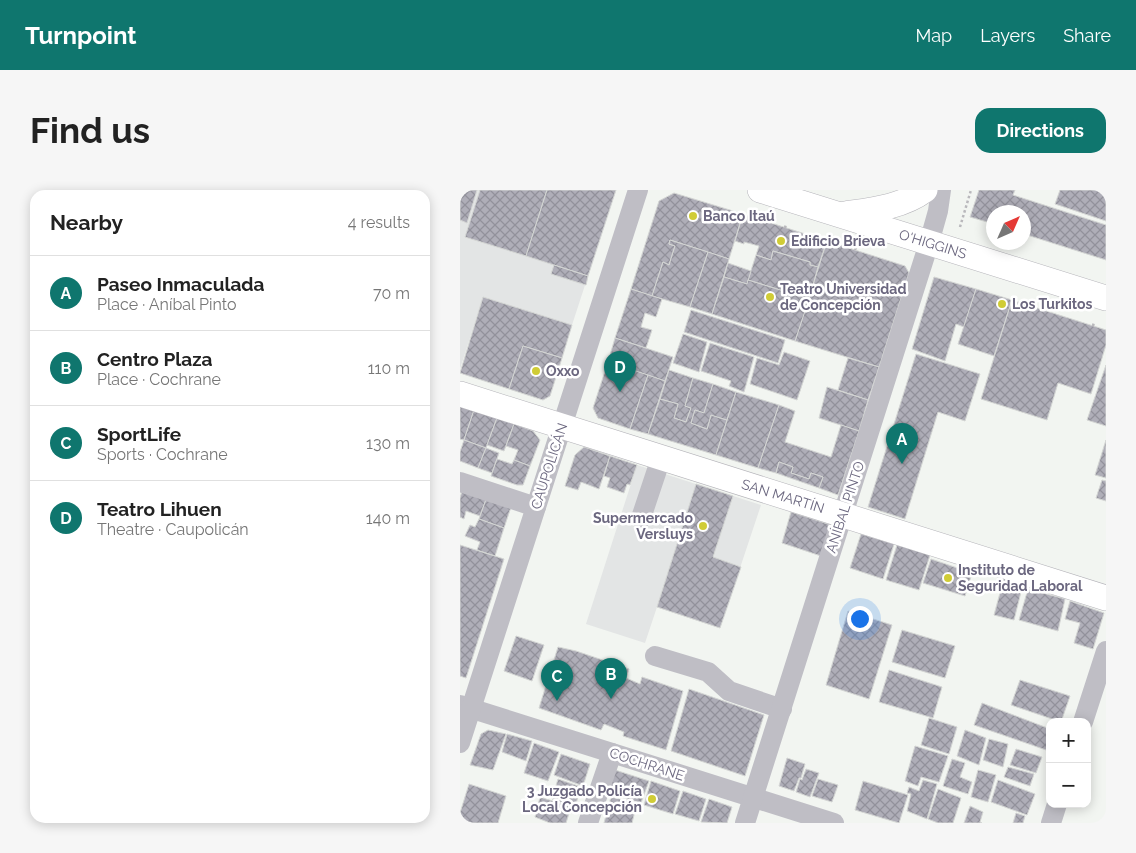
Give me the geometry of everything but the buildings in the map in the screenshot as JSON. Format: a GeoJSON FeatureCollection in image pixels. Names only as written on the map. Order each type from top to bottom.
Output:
{"type":"FeatureCollection","features":[{"type":"Feature","properties":{"kind":"main road","name":"O'HIGGINS"},"geometry":{"type":"LineString","coordinates":[[760,190],[1106,298]]}},
{"type":"Feature","properties":{"kind":"main road"},"geometry":{"type":"LineString","coordinates":[[841,215],[893,205],[908,200],[925,190]]}},
{"type":"Feature","properties":{"kind":"main road","name":"SAN MARTÍN"},"geometry":{"type":"LineString","coordinates":[[460,394],[1106,598]]}},
{"type":"Feature","properties":{"kind":"street","name":"CAUPOLICÁN"},"geometry":{"type":"LineString","coordinates":[[460,743],[466,706],[536,507],[638,190]]}},
{"type":"Feature","properties":{"kind":"street","name":"ANÍBAL PINTO"},"geometry":{"type":"LineString","coordinates":[[745,823],[929,243],[938,211],[941,190]]}},
{"type":"Feature","properties":{"kind":"street"},"geometry":{"type":"LineString","coordinates":[[641,518],[661,458]]}},
{"type":"Feature","properties":{"kind":"street"},"geometry":{"type":"LineString","coordinates":[[460,482],[536,507]]}},
{"type":"Feature","properties":{"kind":"street"},"geometry":{"type":"LineString","coordinates":[[1084,718],[1106,651]]}},
{"type":"Feature","properties":{"kind":"street"},"geometry":{"type":"LineString","coordinates":[[655,656],[708,672],[729,691],[782,709]]}},
{"type":"Feature","properties":{"kind":"street","name":"COCHRANE"},"geometry":{"type":"LineString","coordinates":[[466,706],[834,823]]}},
{"type":"Feature","properties":{"kind":"street"},"geometry":{"type":"LineString","coordinates":[[588,823],[612,752]]}},
{"type":"Feature","properties":{"kind":"street"},"geometry":{"type":"LineString","coordinates":[[1051,823],[1056,808]]}},
{"type":"Feature","properties":{"kind":"path"},"geometry":{"type":"LineString","coordinates":[[960,227],[972,190]]}},
{"type":"Feature","properties":{"kind":"path"},"geometry":{"type":"LineString","coordinates":[[1093,326],[1094,322]]}},
{"type":"Feature","properties":{"kind":"shaded area"},"geometry":{"type":"Polygon","coordinates":[[[460,190],[616,190],[572,325],[483,297],[460,369],[460,190]]]}},
{"type":"Feature","properties":{"kind":"shaded area"},"geometry":{"type":"Polygon","coordinates":[[[637,465],[761,505],[720,628],[657,607],[645,643],[586,624],[637,465]]]}},
{"type":"Feature","properties":{"kind":"place","name":"Banco Itaú"},"geometry":{"type":"Point","coordinates":[693,216]}},
{"type":"Feature","properties":{"kind":"place","name":"Edificio Brieva"},"geometry":{"type":"Point","coordinates":[781,241]}},
{"type":"Feature","properties":{"kind":"place","name":"Teatro Universidad de Concepción"},"geometry":{"type":"Point","coordinates":[770,297]}},
{"type":"Feature","properties":{"kind":"place","name":"Los Turkitos"},"geometry":{"type":"Point","coordinates":[1002,304]}},
{"type":"Feature","properties":{"kind":"place","name":"Oxxo"},"geometry":{"type":"Point","coordinates":[536,371]}},
{"type":"Feature","properties":{"kind":"place","name":"Teatro Lihuen"},"geometry":{"type":"Point","coordinates":[620,392]}},
{"type":"Feature","properties":{"kind":"place","name":"Paseo Inmaculada"},"geometry":{"type":"Point","coordinates":[902,464]}},
{"type":"Feature","properties":{"kind":"place","name":"Supermercado Versluys"},"geometry":{"type":"Point","coordinates":[703,526]}},
{"type":"Feature","properties":{"kind":"place","name":"Instituto de Seguridad Laboral"},"geometry":{"type":"Point","coordinates":[948,578]}},
{"type":"Feature","properties":{"kind":"place","name":"Centro Plaza"},"geometry":{"type":"Point","coordinates":[611,699]}},
{"type":"Feature","properties":{"kind":"place","name":"SportLife"},"geometry":{"type":"Point","coordinates":[557,701]}},
{"type":"Feature","properties":{"kind":"place","name":"3 Juzgado Policía Local Concepción"},"geometry":{"type":"Point","coordinates":[652,799]}}]}
